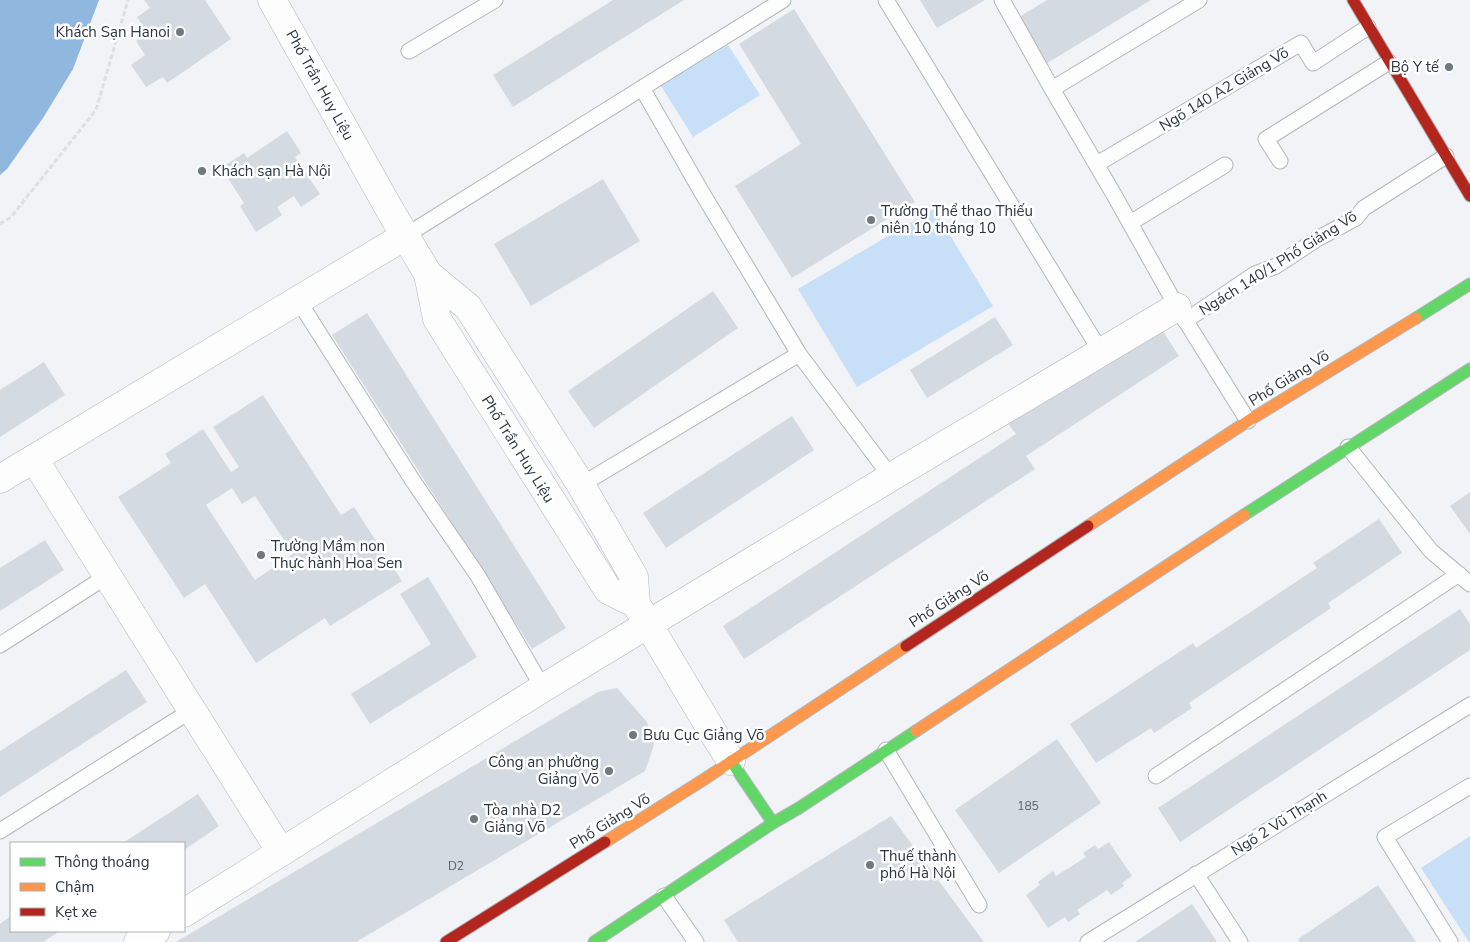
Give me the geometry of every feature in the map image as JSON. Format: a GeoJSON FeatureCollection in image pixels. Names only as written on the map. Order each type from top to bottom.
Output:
{"type":"FeatureCollection","features":[{"type":"Feature","properties":{"kind":"main road"},"geometry":{"type":"LineString","coordinates":[[1353,0],[1470,196]]}},
{"type":"Feature","properties":{"kind":"main road","name":"Phố Giảng Võ"},"geometry":{"type":"LineString","coordinates":[[446,942],[731,761],[1248,421],[1470,284]]}},
{"type":"Feature","properties":{"kind":"main road"},"geometry":{"type":"LineString","coordinates":[[594,942],[1348,447],[1470,369]]}},
{"type":"Feature","properties":{"kind":"main road"},"geometry":{"type":"LineString","coordinates":[[731,761],[774,823]]}},
{"type":"Feature","properties":{"kind":"street","name":"Phố Trần Huy Liệu"},"geometry":{"type":"LineString","coordinates":[[272,0],[428,274],[468,307],[581,485],[634,577],[642,614],[731,761]]}},
{"type":"Feature","properties":{"kind":"street"},"geometry":{"type":"LineString","coordinates":[[0,479],[405,236]]}},
{"type":"Feature","properties":{"kind":"street","name":"Phố Trần Huy Liệu"},"geometry":{"type":"LineString","coordinates":[[428,274],[437,319],[608,590],[642,614]]}},
{"type":"Feature","properties":{"kind":"street"},"geometry":{"type":"LineString","coordinates":[[185,912],[543,688],[642,614],[892,477],[1101,352],[1181,314]]}},
{"type":"Feature","properties":{"kind":"street"},"geometry":{"type":"LineString","coordinates":[[34,459],[281,852]]}},
{"type":"Feature","properties":{"kind":"street"},"geometry":{"type":"LineString","coordinates":[[138,942],[154,932]]}},
{"type":"Feature","properties":{"kind":"lane"},"geometry":{"type":"LineString","coordinates":[[410,51],[495,0]]}},
{"type":"Feature","properties":{"kind":"lane"},"geometry":{"type":"LineString","coordinates":[[405,236],[783,0]]}},
{"type":"Feature","properties":{"kind":"lane"},"geometry":{"type":"LineString","coordinates":[[886,0],[1101,352]]}},
{"type":"Feature","properties":{"kind":"lane"},"geometry":{"type":"LineString","coordinates":[[1002,0],[1181,314],[1248,421]]}},
{"type":"Feature","properties":{"kind":"lane"},"geometry":{"type":"LineString","coordinates":[[1052,89],[1199,0]]}},
{"type":"Feature","properties":{"kind":"lane","name":"Ngõ 140 A2 Giảng Võ"},"geometry":{"type":"LineString","coordinates":[[1097,164],[1301,43],[1313,62],[1368,27]]}},
{"type":"Feature","properties":{"kind":"lane"},"geometry":{"type":"LineString","coordinates":[[1280,162],[1266,139],[1390,62]]}},
{"type":"Feature","properties":{"kind":"lane"},"geometry":{"type":"LineString","coordinates":[[642,88],[701,191],[799,354],[892,477]]}},
{"type":"Feature","properties":{"kind":"lane","name":"Ngách 140/1 Phố Giảng Võ"},"geometry":{"type":"LineString","coordinates":[[1181,314],[1256,274],[1276,266],[1317,239],[1356,218],[1364,208],[1446,156]]}},
{"type":"Feature","properties":{"kind":"lane"},"geometry":{"type":"LineString","coordinates":[[1130,223],[1225,165]]}},
{"type":"Feature","properties":{"kind":"lane"},"geometry":{"type":"LineString","coordinates":[[298,300],[413,480],[478,576],[543,688]]}},
{"type":"Feature","properties":{"kind":"lane"},"geometry":{"type":"LineString","coordinates":[[581,485],[799,354]]}},
{"type":"Feature","properties":{"kind":"lane"},"geometry":{"type":"LineString","coordinates":[[1156,776],[1464,579],[1431,551],[1348,447]]}},
{"type":"Feature","properties":{"kind":"lane"},"geometry":{"type":"LineString","coordinates":[[0,645],[107,576]]}},
{"type":"Feature","properties":{"kind":"lane","name":"Ngõ 2 Vũ Thạnh"},"geometry":{"type":"LineString","coordinates":[[1088,942],[1470,704]]}},
{"type":"Feature","properties":{"kind":"lane"},"geometry":{"type":"LineString","coordinates":[[0,831],[192,710]]}},
{"type":"Feature","properties":{"kind":"lane"},"geometry":{"type":"LineString","coordinates":[[886,750],[979,905]]}},
{"type":"Feature","properties":{"kind":"lane"},"geometry":{"type":"LineString","coordinates":[[1450,942],[1384,836],[1470,786]]}},
{"type":"Feature","properties":{"kind":"lane"},"geometry":{"type":"LineString","coordinates":[[1196,874],[1240,942]]}},
{"type":"Feature","properties":{"kind":"lane"},"geometry":{"type":"LineString","coordinates":[[664,896],[696,942]]}},
{"type":"Feature","properties":{"kind":"path"},"geometry":{"type":"LineString","coordinates":[[0,224],[11,217],[96,110],[128,0]]}},
{"type":"Feature","properties":{"kind":"shaded area"},"geometry":{"type":"Polygon","coordinates":[[[0,0],[99,0],[73,69],[43,118],[7,169],[0,175],[0,0]]]}},
{"type":"Feature","properties":{"kind":"shaded area"},"geometry":{"type":"Polygon","coordinates":[[[728,45],[760,95],[693,137],[661,86],[728,45]]]}},
{"type":"Feature","properties":{"kind":"shaded area"},"geometry":{"type":"Polygon","coordinates":[[[934,209],[993,306],[857,387],[798,289],[934,209]]]}},
{"type":"Feature","properties":{"kind":"shaded area"},"geometry":{"type":"Polygon","coordinates":[[[1470,836],[1470,942],[1469,942],[1421,868],[1470,836]]]}},
{"type":"Feature","properties":{"kind":"building"},"geometry":{"type":"Polygon","coordinates":[[[144,0],[205,0],[231,39],[167,83],[163,77],[146,87],[131,65],[145,55],[136,41],[147,33],[137,17],[150,8],[144,0]]]}},
{"type":"Feature","properties":{"kind":"building"},"geometry":{"type":"Polygon","coordinates":[[[613,0],[684,0],[513,107],[493,75],[613,0]]]}},
{"type":"Feature","properties":{"kind":"building"},"geometry":{"type":"Polygon","coordinates":[[[920,0],[985,0],[937,28],[920,0]]]}},
{"type":"Feature","properties":{"kind":"building"},"geometry":{"type":"Polygon","coordinates":[[[1047,0],[1151,0],[1044,65],[1016,19],[1047,0]]]}},
{"type":"Feature","properties":{"kind":"building"},"geometry":{"type":"Polygon","coordinates":[[[794,9],[915,202],[792,278],[735,186],[801,144],[739,44],[794,9]]]}},
{"type":"Feature","properties":{"kind":"building"},"geometry":{"type":"Polygon","coordinates":[[[287,131],[301,153],[295,157],[320,194],[301,207],[294,196],[277,207],[282,215],[256,232],[240,206],[244,203],[221,168],[244,153],[247,158],[287,131]]]}},
{"type":"Feature","properties":{"kind":"building"},"geometry":{"type":"Polygon","coordinates":[[[603,179],[640,241],[531,306],[494,244],[603,179]]]}},
{"type":"Feature","properties":{"kind":"building"},"geometry":{"type":"Polygon","coordinates":[[[713,291],[738,328],[594,428],[568,391],[713,291]]]}},
{"type":"Feature","properties":{"kind":"building"},"geometry":{"type":"Polygon","coordinates":[[[367,313],[566,628],[532,649],[332,335],[367,313]]]}},
{"type":"Feature","properties":{"kind":"building"},"geometry":{"type":"Polygon","coordinates":[[[995,317],[1013,345],[927,398],[910,370],[995,317]]]}},
{"type":"Feature","properties":{"kind":"building"},"geometry":{"type":"Polygon","coordinates":[[[1157,322],[1179,356],[1026,456],[1035,469],[744,659],[723,626],[1016,434],[1006,421],[1157,322]]]}},
{"type":"Feature","properties":{"kind":"building"},"geometry":{"type":"Polygon","coordinates":[[[44,362],[65,395],[0,437],[0,390],[44,362]]]}},
{"type":"Feature","properties":{"kind":"building"},"geometry":{"type":"Polygon","coordinates":[[[263,395],[341,515],[354,507],[402,581],[330,626],[325,618],[256,663],[205,584],[184,598],[118,497],[171,463],[165,454],[203,429],[231,472],[239,467],[213,427],[263,395]],[[232,488],[206,505],[255,580],[293,554],[255,496],[242,504],[232,488]]]}},
{"type":"Feature","properties":{"kind":"building"},"geometry":{"type":"Polygon","coordinates":[[[792,416],[814,450],[666,548],[643,513],[792,416]]]}},
{"type":"Feature","properties":{"kind":"building"},"geometry":{"type":"Polygon","coordinates":[[[1470,492],[1470,534],[1450,506],[1470,492]]]}},
{"type":"Feature","properties":{"kind":"building"},"geometry":{"type":"Polygon","coordinates":[[[1379,519],[1402,553],[1328,603],[1331,608],[1189,703],[1192,708],[1154,733],[1151,728],[1096,763],[1070,724],[1193,643],[1196,648],[1317,568],[1313,563],[1379,519]]]}},
{"type":"Feature","properties":{"kind":"building"},"geometry":{"type":"Polygon","coordinates":[[[45,540],[64,570],[0,611],[0,568],[45,540]]]}},
{"type":"Feature","properties":{"kind":"building"},"geometry":{"type":"Polygon","coordinates":[[[428,577],[477,657],[370,724],[351,694],[431,644],[400,594],[428,577]]]}},
{"type":"Feature","properties":{"kind":"building"},"geometry":{"type":"Polygon","coordinates":[[[1460,609],[1470,624],[1470,650],[1180,842],[1158,808],[1460,609]]]}},
{"type":"Feature","properties":{"kind":"building"},"geometry":{"type":"Polygon","coordinates":[[[126,670],[147,702],[0,797],[0,751],[126,670]]]}},
{"type":"Feature","properties":{"kind":"building","name":"Tòa nhà D2 Giảng Võ"},"geometry":{"type":"Polygon","coordinates":[[[617,688],[647,722],[654,745],[645,771],[356,942],[176,942],[598,692],[617,688]]]}},
{"type":"Feature","properties":{"kind":"building"},"geometry":{"type":"Polygon","coordinates":[[[1057,739],[1101,803],[999,873],[955,810],[1057,739]]]}},
{"type":"Feature","properties":{"kind":"building"},"geometry":{"type":"Polygon","coordinates":[[[198,794],[219,826],[185,849],[185,842],[125,842],[198,794]]]}},
{"type":"Feature","properties":{"kind":"building","name":"Thuế thành phố Hà Nội"},"geometry":{"type":"Polygon","coordinates":[[[891,816],[984,942],[738,942],[724,920],[891,816]]]}},
{"type":"Feature","properties":{"kind":"building"},"geometry":{"type":"Polygon","coordinates":[[[1109,842],[1132,876],[1122,883],[1124,886],[1111,895],[1107,890],[1077,910],[1080,914],[1068,922],[1065,917],[1048,928],[1026,895],[1040,885],[1038,882],[1053,871],[1056,876],[1086,857],[1083,853],[1095,845],[1098,849],[1109,842]]]}},
{"type":"Feature","properties":{"kind":"building"},"geometry":{"type":"Polygon","coordinates":[[[1378,885],[1416,942],[1300,942],[1298,939],[1378,885]]]}},
{"type":"Feature","properties":{"kind":"building"},"geometry":{"type":"Polygon","coordinates":[[[1192,904],[1217,942],[1135,942],[1192,904]]]}},
{"type":"Feature","properties":{"kind":"building"},"geometry":{"type":"Polygon","coordinates":[[[10,917],[10,932],[58,932],[43,942],[0,942],[0,924],[10,917]]]}},
{"type":"Feature","properties":{"kind":"traffic: fast"},"geometry":{"type":"LineString","coordinates":[[1416,318],[1470,284]]}},
{"type":"Feature","properties":{"kind":"traffic: fast"},"geometry":{"type":"LineString","coordinates":[[1244,515],[1470,369]]}},
{"type":"Feature","properties":{"kind":"traffic: fast"},"geometry":{"type":"LineString","coordinates":[[594,942],[916,731]]}},
{"type":"Feature","properties":{"kind":"traffic: fast"},"geometry":{"type":"LineString","coordinates":[[731,761],[773,823]]}},
{"type":"Feature","properties":{"kind":"traffic: slow"},"geometry":{"type":"LineString","coordinates":[[1088,526],[1248,421],[1416,318]]}},
{"type":"Feature","properties":{"kind":"traffic: slow"},"geometry":{"type":"LineString","coordinates":[[916,731],[1244,515]]}},
{"type":"Feature","properties":{"kind":"traffic: slow"},"geometry":{"type":"LineString","coordinates":[[605,842],[703,780],[906,646]]}},
{"type":"Feature","properties":{"kind":"traffic: jam"},"geometry":{"type":"LineString","coordinates":[[1353,0],[1470,196]]}},
{"type":"Feature","properties":{"kind":"traffic: jam"},"geometry":{"type":"LineString","coordinates":[[906,646],[1088,526]]}},
{"type":"Feature","properties":{"kind":"traffic: jam"},"geometry":{"type":"LineString","coordinates":[[446,942],[605,842]]}},
{"type":"Feature","properties":{"kind":"place","name":"Khách Sạn Hanoi"},"geometry":{"type":"Point","coordinates":[180,32]}},
{"type":"Feature","properties":{"kind":"place","name":"Bộ Y tế"},"geometry":{"type":"Point","coordinates":[1449,67]}},
{"type":"Feature","properties":{"kind":"place","name":"Khách sạn Hà Nội"},"geometry":{"type":"Point","coordinates":[202,171]}},
{"type":"Feature","properties":{"kind":"place","name":"Trường Thể thao Thiếu niên 10 tháng 10"},"geometry":{"type":"Point","coordinates":[871,220]}},
{"type":"Feature","properties":{"kind":"place","name":"Trường Mầm non Thực hành Hoa Sen"},"geometry":{"type":"Point","coordinates":[261,555]}},
{"type":"Feature","properties":{"kind":"place","name":"Bưu Cục Giảng Võ"},"geometry":{"type":"Point","coordinates":[633,735]}},
{"type":"Feature","properties":{"kind":"place","name":"Công an phường Giảng Võ"},"geometry":{"type":"Point","coordinates":[609,771]}},
{"type":"Feature","properties":{"kind":"place","name":"Tòa nhà D2 Giảng Võ"},"geometry":{"type":"Point","coordinates":[474,819]}},
{"type":"Feature","properties":{"kind":"place","name":"Thuế thành phố Hà Nội"},"geometry":{"type":"Point","coordinates":[870,865]}}]}
